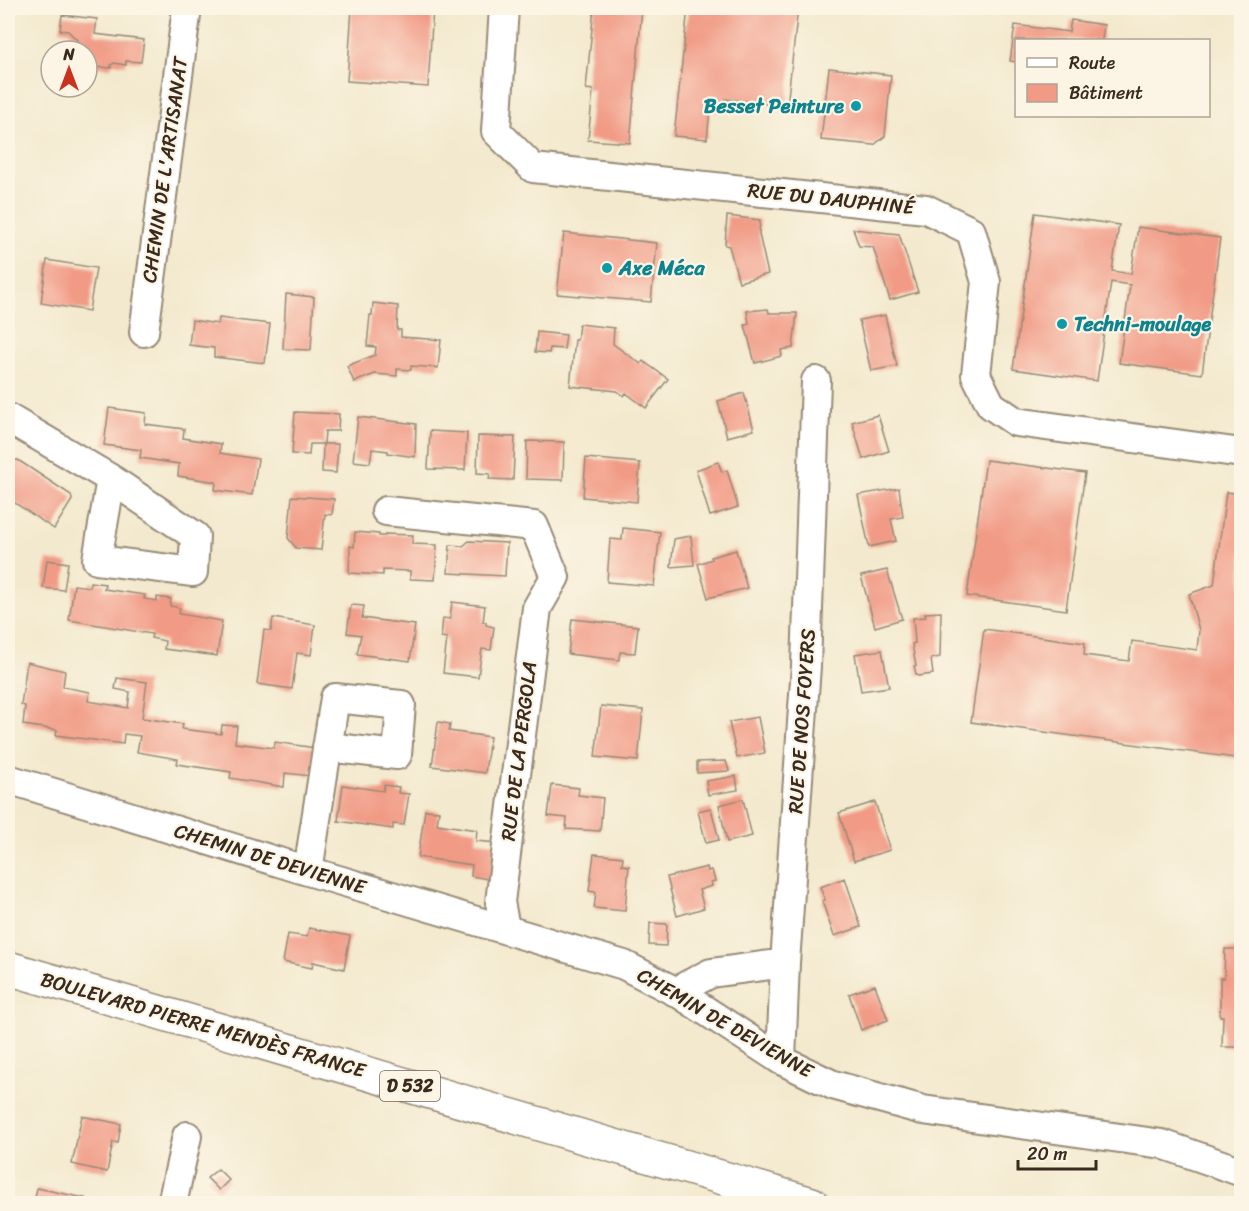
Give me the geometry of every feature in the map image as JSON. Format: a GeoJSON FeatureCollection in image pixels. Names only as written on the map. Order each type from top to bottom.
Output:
{"type":"FeatureCollection","features":[{"type":"Feature","properties":{"kind":"main road","name":"BOULEVARD PIERRE MENDÈS FRANCE"},"geometry":{"type":"LineString","coordinates":[[8,968],[813,1203]]}},
{"type":"Feature","properties":{"kind":"street","name":"CHEMIN DE L'ARTISANAT"},"geometry":{"type":"LineString","coordinates":[[144,332],[187,8]]}},
{"type":"Feature","properties":{"kind":"street","name":"RUE DU DAUPHINÉ"},"geometry":{"type":"LineString","coordinates":[[504,8],[496,131],[533,168],[926,209],[971,231],[986,282],[976,375],[991,405],[1016,422],[1242,453]]}},
{"type":"Feature","properties":{"kind":"street","name":"RUE DE NOS FOYERS"},"geometry":{"type":"LineString","coordinates":[[781,1060],[785,963],[806,666],[816,381]]}},
{"type":"Feature","properties":{"kind":"street"},"geometry":{"type":"LineString","coordinates":[[8,418],[111,479]]}},
{"type":"Feature","properties":{"kind":"street","name":"RUE DE LA PERGOLA"},"geometry":{"type":"LineString","coordinates":[[386,511],[534,526],[555,577],[537,608],[500,902],[505,928]]}},
{"type":"Feature","properties":{"kind":"street"},"geometry":{"type":"LineString","coordinates":[[308,871],[327,747]]}},
{"type":"Feature","properties":{"kind":"street","name":"CHEMIN DE DEVIENNE"},"geometry":{"type":"LineString","coordinates":[[8,779],[624,965],[680,994],[781,1060],[833,1085],[923,1110],[1162,1144],[1242,1172]]}},
{"type":"Feature","properties":{"kind":"street"},"geometry":{"type":"LineString","coordinates":[[680,994],[686,986],[711,973],[785,963]]}},
{"type":"Feature","properties":{"kind":"street"},"geometry":{"type":"LineString","coordinates":[[172,1203],[188,1136]]}},
{"type":"Feature","properties":{"kind":"building"},"geometry":{"type":"Polygon","coordinates":[[[352,8],[433,8],[428,87],[347,81],[352,8]]]}},
{"type":"Feature","properties":{"kind":"building"},"geometry":{"type":"Polygon","coordinates":[[[594,8],[642,8],[630,143],[588,140],[593,90],[586,89],[594,8]]]}},
{"type":"Feature","properties":{"kind":"building"},"geometry":{"type":"Polygon","coordinates":[[[688,8],[798,8],[787,106],[725,99],[724,107],[718,112],[710,111],[707,139],[674,136],[688,8]]]}},
{"type":"Feature","properties":{"kind":"building"},"geometry":{"type":"Polygon","coordinates":[[[62,15],[97,19],[95,34],[144,40],[141,62],[126,61],[126,65],[114,63],[111,68],[99,68],[99,39],[76,39],[68,31],[60,30],[62,15]]]}},
{"type":"Feature","properties":{"kind":"building"},"geometry":{"type":"Polygon","coordinates":[[[1071,20],[1104,25],[1102,39],[1015,39],[1015,62],[1010,61],[1015,25],[1069,32],[1071,20]]]}},
{"type":"Feature","properties":{"kind":"building","name":"Besset Peinture"},"geometry":{"type":"Polygon","coordinates":[[[829,68],[891,75],[885,136],[874,145],[821,140],[829,68]]]}},
{"type":"Feature","properties":{"kind":"building","name":"Techni-moulage"},"geometry":{"type":"Polygon","coordinates":[[[1035,213],[1119,225],[1112,271],[1131,274],[1138,227],[1220,238],[1202,374],[1119,363],[1130,285],[1111,282],[1097,381],[1013,369],[1035,213]]]}},
{"type":"Feature","properties":{"kind":"building"},"geometry":{"type":"Polygon","coordinates":[[[727,216],[760,220],[759,234],[768,274],[739,282],[729,246],[725,245],[727,216]]]}},
{"type":"Feature","properties":{"kind":"building"},"geometry":{"type":"Polygon","coordinates":[[[853,229],[899,234],[918,292],[890,300],[873,247],[859,246],[853,229]]]}},
{"type":"Feature","properties":{"kind":"building","name":"Axe Méca"},"geometry":{"type":"Polygon","coordinates":[[[564,233],[657,243],[651,302],[557,294],[564,233]]]}},
{"type":"Feature","properties":{"kind":"building"},"geometry":{"type":"Polygon","coordinates":[[[47,260],[96,268],[89,311],[41,303],[47,260]]]}},
{"type":"Feature","properties":{"kind":"building"},"geometry":{"type":"Polygon","coordinates":[[[286,294],[314,297],[311,350],[283,349],[286,294]]]}},
{"type":"Feature","properties":{"kind":"building"},"geometry":{"type":"Polygon","coordinates":[[[373,303],[398,306],[397,330],[401,330],[401,337],[441,340],[438,368],[411,366],[411,370],[397,369],[397,376],[375,374],[354,382],[347,366],[375,355],[376,347],[367,346],[373,303]]]}},
{"type":"Feature","properties":{"kind":"building"},"geometry":{"type":"Polygon","coordinates":[[[768,309],[769,313],[797,313],[793,348],[781,350],[782,356],[755,363],[745,325],[749,324],[747,311],[768,309]]]}},
{"type":"Feature","properties":{"kind":"building"},"geometry":{"type":"Polygon","coordinates":[[[885,315],[897,366],[871,371],[859,320],[885,315]]]}},
{"type":"Feature","properties":{"kind":"building"},"geometry":{"type":"Polygon","coordinates":[[[219,318],[270,324],[265,363],[214,357],[214,348],[189,345],[192,320],[218,324],[219,318]]]}},
{"type":"Feature","properties":{"kind":"building"},"geometry":{"type":"Polygon","coordinates":[[[579,324],[614,328],[613,344],[641,364],[643,361],[668,379],[646,408],[626,393],[624,396],[617,391],[570,386],[579,324]]]}},
{"type":"Feature","properties":{"kind":"building"},"geometry":{"type":"Polygon","coordinates":[[[537,332],[566,335],[564,349],[550,348],[549,353],[535,352],[537,332]]]}},
{"type":"Feature","properties":{"kind":"building"},"geometry":{"type":"Polygon","coordinates":[[[744,393],[754,430],[727,437],[718,401],[744,393]]]}},
{"type":"Feature","properties":{"kind":"building"},"geometry":{"type":"Polygon","coordinates":[[[109,408],[146,413],[145,424],[184,429],[183,438],[221,444],[220,453],[258,459],[252,495],[215,490],[216,482],[178,476],[179,464],[140,458],[141,450],[104,445],[109,408]]]}},
{"type":"Feature","properties":{"kind":"building"},"geometry":{"type":"Polygon","coordinates":[[[295,412],[339,414],[338,431],[325,431],[324,444],[338,444],[336,473],[322,472],[323,444],[310,444],[309,455],[292,454],[295,412]]]}},
{"type":"Feature","properties":{"kind":"building"},"geometry":{"type":"Polygon","coordinates":[[[878,415],[889,451],[863,459],[852,422],[878,415]]]}},
{"type":"Feature","properties":{"kind":"building"},"geometry":{"type":"Polygon","coordinates":[[[358,417],[416,424],[415,457],[372,449],[370,463],[353,461],[358,417]]]}},
{"type":"Feature","properties":{"kind":"building"},"geometry":{"type":"Polygon","coordinates":[[[430,431],[467,433],[465,470],[428,469],[430,431]]]}},
{"type":"Feature","properties":{"kind":"building"},"geometry":{"type":"Polygon","coordinates":[[[478,436],[515,437],[513,480],[489,479],[490,474],[477,473],[478,436]]]}},
{"type":"Feature","properties":{"kind":"building"},"geometry":{"type":"Polygon","coordinates":[[[527,441],[564,442],[563,480],[526,479],[527,441]]]}},
{"type":"Feature","properties":{"kind":"building"},"geometry":{"type":"Polygon","coordinates":[[[586,458],[640,463],[637,502],[583,497],[586,458]]]}},
{"type":"Feature","properties":{"kind":"building"},"geometry":{"type":"Polygon","coordinates":[[[18,460],[71,495],[72,500],[54,529],[12,501],[8,504],[8,464],[9,461],[18,460]]]}},
{"type":"Feature","properties":{"kind":"building"},"geometry":{"type":"Polygon","coordinates":[[[986,460],[1085,473],[1066,610],[967,596],[986,460]]]}},
{"type":"Feature","properties":{"kind":"building"},"geometry":{"type":"Polygon","coordinates":[[[718,462],[722,472],[727,470],[738,507],[710,516],[696,470],[718,462]]]}},
{"type":"Feature","properties":{"kind":"building"},"geometry":{"type":"Polygon","coordinates":[[[899,488],[903,517],[891,519],[896,541],[869,547],[858,495],[899,488]]]}},
{"type":"Feature","properties":{"kind":"building"},"geometry":{"type":"Polygon","coordinates":[[[1226,492],[1242,494],[1242,759],[971,722],[984,629],[1085,643],[1084,655],[1129,661],[1132,641],[1197,650],[1199,630],[1189,594],[1214,585],[1226,492]]]}},
{"type":"Feature","properties":{"kind":"building"},"geometry":{"type":"Polygon","coordinates":[[[292,496],[334,499],[332,515],[325,514],[321,550],[296,548],[288,538],[292,496]]]}},
{"type":"Feature","properties":{"kind":"building"},"geometry":{"type":"Polygon","coordinates":[[[623,528],[660,532],[654,586],[607,582],[610,539],[622,540],[623,528]]]}},
{"type":"Feature","properties":{"kind":"building"},"geometry":{"type":"Polygon","coordinates":[[[355,532],[379,534],[379,536],[385,536],[385,534],[413,535],[412,544],[437,545],[435,580],[410,579],[410,571],[383,570],[383,575],[349,573],[350,546],[354,547],[355,532]]]}},
{"type":"Feature","properties":{"kind":"building"},"geometry":{"type":"Polygon","coordinates":[[[691,536],[694,565],[671,567],[674,539],[691,536]]]}},
{"type":"Feature","properties":{"kind":"building"},"geometry":{"type":"Polygon","coordinates":[[[469,541],[507,543],[505,576],[448,573],[450,545],[463,546],[469,541]]]}},
{"type":"Feature","properties":{"kind":"building"},"geometry":{"type":"Polygon","coordinates":[[[736,550],[747,588],[708,598],[698,564],[712,559],[711,557],[736,550]]]}},
{"type":"Feature","properties":{"kind":"building"},"geometry":{"type":"Polygon","coordinates":[[[47,560],[68,563],[64,590],[43,588],[47,560]]]}},
{"type":"Feature","properties":{"kind":"building"},"geometry":{"type":"Polygon","coordinates":[[[887,570],[902,619],[875,627],[861,576],[887,570]]]}},
{"type":"Feature","properties":{"kind":"building"},"geometry":{"type":"Polygon","coordinates":[[[90,582],[105,584],[104,589],[145,595],[144,599],[157,601],[157,597],[171,599],[170,606],[180,608],[179,614],[222,621],[217,656],[164,649],[165,641],[151,638],[152,634],[69,620],[74,585],[90,587],[90,582]]]}},
{"type":"Feature","properties":{"kind":"building"},"geometry":{"type":"Polygon","coordinates":[[[452,602],[485,606],[483,622],[494,627],[491,650],[482,649],[478,677],[443,673],[447,638],[441,637],[443,618],[450,619],[452,602]]]}},
{"type":"Feature","properties":{"kind":"building"},"geometry":{"type":"Polygon","coordinates":[[[351,605],[364,606],[362,618],[415,625],[410,661],[357,654],[361,635],[347,633],[351,605]]]}},
{"type":"Feature","properties":{"kind":"building"},"geometry":{"type":"Polygon","coordinates":[[[941,612],[940,657],[931,659],[933,674],[918,676],[914,666],[916,666],[912,644],[915,643],[913,618],[926,617],[925,613],[941,612]]]}},
{"type":"Feature","properties":{"kind":"building"},"geometry":{"type":"Polygon","coordinates":[[[273,618],[315,625],[311,655],[297,653],[292,689],[257,684],[264,630],[271,631],[273,618]]]}},
{"type":"Feature","properties":{"kind":"building"},"geometry":{"type":"Polygon","coordinates":[[[572,619],[638,626],[635,653],[620,652],[619,660],[568,654],[572,619]]]}},
{"type":"Feature","properties":{"kind":"building"},"geometry":{"type":"Polygon","coordinates":[[[882,650],[889,687],[861,691],[855,654],[882,650]]]}},
{"type":"Feature","properties":{"kind":"building"},"geometry":{"type":"Polygon","coordinates":[[[27,662],[65,671],[63,687],[90,692],[88,701],[128,708],[130,692],[115,689],[117,678],[147,682],[142,718],[183,724],[182,729],[221,734],[222,725],[237,726],[235,743],[274,748],[275,742],[315,748],[311,776],[285,773],[284,787],[230,778],[231,772],[177,764],[178,759],[137,752],[140,736],[124,734],[123,744],[56,735],[57,730],[23,725],[25,706],[21,705],[27,662]]]}},
{"type":"Feature","properties":{"kind":"building"},"geometry":{"type":"Polygon","coordinates":[[[601,706],[643,710],[638,761],[595,757],[601,706]]]}},
{"type":"Feature","properties":{"kind":"building"},"geometry":{"type":"Polygon","coordinates":[[[758,717],[765,753],[737,758],[729,722],[758,717]]]}},
{"type":"Feature","properties":{"kind":"building"},"geometry":{"type":"Polygon","coordinates":[[[438,722],[450,724],[449,731],[490,737],[485,773],[432,766],[438,722]]]}},
{"type":"Feature","properties":{"kind":"building"},"geometry":{"type":"Polygon","coordinates":[[[726,761],[729,771],[697,773],[697,762],[726,761]]]}},
{"type":"Feature","properties":{"kind":"building"},"geometry":{"type":"Polygon","coordinates":[[[736,776],[738,790],[708,795],[706,781],[736,776]]]}},
{"type":"Feature","properties":{"kind":"building"},"geometry":{"type":"Polygon","coordinates":[[[343,785],[383,791],[384,785],[399,787],[398,793],[409,794],[404,825],[393,824],[393,829],[338,821],[343,785]]]}},
{"type":"Feature","properties":{"kind":"building"},"geometry":{"type":"Polygon","coordinates":[[[552,785],[579,788],[578,795],[603,798],[600,831],[566,829],[567,818],[548,816],[552,785]]]}},
{"type":"Feature","properties":{"kind":"building"},"geometry":{"type":"Polygon","coordinates":[[[743,799],[752,836],[727,842],[719,805],[743,799]]]}},
{"type":"Feature","properties":{"kind":"building"},"geometry":{"type":"Polygon","coordinates":[[[875,802],[890,850],[854,861],[839,813],[875,802]]]}},
{"type":"Feature","properties":{"kind":"building"},"geometry":{"type":"Polygon","coordinates":[[[711,808],[719,840],[706,843],[698,811],[711,808]]]}},
{"type":"Feature","properties":{"kind":"building"},"geometry":{"type":"Polygon","coordinates":[[[425,810],[439,811],[437,824],[477,830],[476,841],[496,843],[493,880],[471,876],[472,865],[418,857],[425,810]]]}},
{"type":"Feature","properties":{"kind":"building"},"geometry":{"type":"Polygon","coordinates":[[[594,854],[623,857],[622,865],[629,866],[625,911],[594,908],[596,892],[589,891],[594,854]]]}},
{"type":"Feature","properties":{"kind":"building"},"geometry":{"type":"Polygon","coordinates":[[[707,867],[708,871],[712,870],[715,881],[711,882],[712,886],[699,890],[704,908],[677,916],[667,877],[707,867]]]}},
{"type":"Feature","properties":{"kind":"building"},"geometry":{"type":"Polygon","coordinates":[[[845,878],[861,927],[834,936],[822,901],[825,900],[820,887],[845,878]]]}},
{"type":"Feature","properties":{"kind":"building"},"geometry":{"type":"Polygon","coordinates":[[[650,923],[667,924],[666,946],[649,945],[650,923]]]}},
{"type":"Feature","properties":{"kind":"building"},"geometry":{"type":"Polygon","coordinates":[[[309,928],[350,936],[344,969],[313,962],[312,968],[283,962],[288,934],[307,937],[309,928]]]}},
{"type":"Feature","properties":{"kind":"building"},"geometry":{"type":"Polygon","coordinates":[[[1225,949],[1242,949],[1242,1047],[1222,1047],[1223,1016],[1220,1016],[1220,978],[1224,978],[1225,949]]]}},
{"type":"Feature","properties":{"kind":"building"},"geometry":{"type":"Polygon","coordinates":[[[875,985],[888,1020],[861,1030],[849,994],[875,985]]]}},
{"type":"Feature","properties":{"kind":"building"},"geometry":{"type":"Polygon","coordinates":[[[82,1116],[121,1124],[118,1143],[113,1142],[107,1172],[72,1164],[82,1116]]]}},
{"type":"Feature","properties":{"kind":"building"},"geometry":{"type":"Polygon","coordinates":[[[218,1169],[229,1180],[219,1190],[207,1178],[218,1169]]]}},
{"type":"Feature","properties":{"kind":"building"},"geometry":{"type":"Polygon","coordinates":[[[37,1188],[85,1198],[84,1203],[34,1203],[37,1188]]]}},
{"type":"Feature","properties":{"kind":"place","name":"Besset Peinture"},"geometry":{"type":"Point","coordinates":[856,106]}},
{"type":"Feature","properties":{"kind":"place","name":"Axe Méca"},"geometry":{"type":"Point","coordinates":[607,268]}},
{"type":"Feature","properties":{"kind":"place","name":"Techni-moulage"},"geometry":{"type":"Point","coordinates":[1062,324]}}]}
